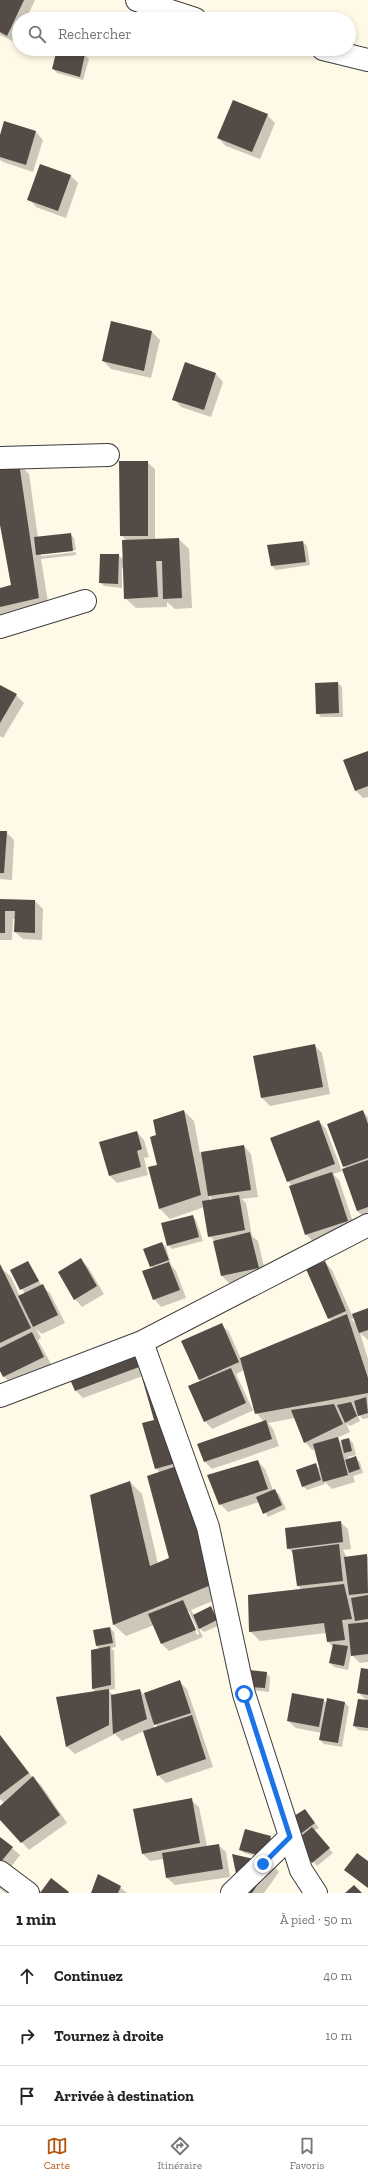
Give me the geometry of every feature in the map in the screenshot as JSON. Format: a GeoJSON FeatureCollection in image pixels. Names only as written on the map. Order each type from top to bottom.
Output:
{"type":"FeatureCollection","features":[{"type":"Feature","properties":{"kind":"street"},"geometry":{"type":"LineString","coordinates":[[137,0],[174,12]]}},
{"type":"Feature","properties":{"kind":"street"},"geometry":{"type":"LineString","coordinates":[[352,56],[368,60]]}},
{"type":"Feature","properties":{"kind":"street"},"geometry":{"type":"LineString","coordinates":[[0,458],[108,455]]}},
{"type":"Feature","properties":{"kind":"street"},"geometry":{"type":"LineString","coordinates":[[0,627],[85,602]]}},
{"type":"Feature","properties":{"kind":"street"},"geometry":{"type":"LineString","coordinates":[[0,1396],[142,1342],[368,1225]]}},
{"type":"Feature","properties":{"kind":"street"},"geometry":{"type":"LineString","coordinates":[[142,1342],[208,1527],[244,1694],[301,1870],[316,1893]]}},
{"type":"Feature","properties":{"kind":"street"},"geometry":{"type":"LineString","coordinates":[[232,1893],[290,1837]]}},
{"type":"Feature","properties":{"kind":"street"},"geometry":{"type":"LineString","coordinates":[[0,1872],[28,1893]]}},
{"type":"Feature","properties":{"kind":"building"},"geometry":{"type":"Polygon","coordinates":[[[0,0],[24,0],[18,12],[12,12],[12,25],[7,36],[0,32],[0,0]]]}},
{"type":"Feature","properties":{"kind":"building"},"geometry":{"type":"Polygon","coordinates":[[[55,56],[85,56],[80,77],[52,69],[55,56]]]}},
{"type":"Feature","properties":{"kind":"building"},"geometry":{"type":"Polygon","coordinates":[[[233,100],[268,114],[252,152],[217,138],[233,100]]]}},
{"type":"Feature","properties":{"kind":"building"},"geometry":{"type":"Polygon","coordinates":[[[4,121],[36,131],[26,165],[0,157],[0,135],[4,121]]]}},
{"type":"Feature","properties":{"kind":"building"},"geometry":{"type":"Polygon","coordinates":[[[40,164],[71,175],[58,211],[27,200],[40,164]]]}},
{"type":"Feature","properties":{"kind":"building"},"geometry":{"type":"Polygon","coordinates":[[[111,321],[152,331],[144,371],[102,361],[111,321]]]}},
{"type":"Feature","properties":{"kind":"building"},"geometry":{"type":"Polygon","coordinates":[[[185,362],[216,373],[204,410],[172,400],[185,362]]]}},
{"type":"Feature","properties":{"kind":"building"},"geometry":{"type":"Polygon","coordinates":[[[119,461],[148,461],[148,536],[120,536],[119,461]]]}},
{"type":"Feature","properties":{"kind":"building"},"geometry":{"type":"Polygon","coordinates":[[[19,463],[39,598],[0,607],[0,588],[11,585],[0,525],[0,466],[19,463]]]}},
{"type":"Feature","properties":{"kind":"building"},"geometry":{"type":"Polygon","coordinates":[[[71,533],[73,551],[36,555],[34,537],[71,533]]]}},
{"type":"Feature","properties":{"kind":"building"},"geometry":{"type":"Polygon","coordinates":[[[179,538],[182,598],[163,599],[162,561],[156,561],[158,597],[124,599],[122,540],[179,538]]]}},
{"type":"Feature","properties":{"kind":"building"},"geometry":{"type":"Polygon","coordinates":[[[303,541],[306,562],[271,566],[267,545],[303,541]]]}},
{"type":"Feature","properties":{"kind":"building"},"geometry":{"type":"Polygon","coordinates":[[[100,554],[119,554],[118,584],[99,583],[100,554]]]}},
{"type":"Feature","properties":{"kind":"building"},"geometry":{"type":"Polygon","coordinates":[[[338,682],[339,713],[316,714],[315,683],[338,682]]]}},
{"type":"Feature","properties":{"kind":"building"},"geometry":{"type":"Polygon","coordinates":[[[0,685],[17,694],[0,723],[0,685]]]}},
{"type":"Feature","properties":{"kind":"building"},"geometry":{"type":"Polygon","coordinates":[[[368,751],[368,786],[355,791],[343,760],[368,751]]]}},
{"type":"Feature","properties":{"kind":"building"},"geometry":{"type":"Polygon","coordinates":[[[0,831],[7,831],[4,873],[0,873],[0,831]]]}},
{"type":"Feature","properties":{"kind":"building"},"geometry":{"type":"Polygon","coordinates":[[[0,899],[35,900],[35,933],[14,932],[15,911],[5,911],[5,933],[0,933],[0,899]]]}},
{"type":"Feature","properties":{"kind":"building"},"geometry":{"type":"Polygon","coordinates":[[[315,1044],[323,1087],[261,1098],[253,1056],[315,1044]]]}},
{"type":"Feature","properties":{"kind":"building"},"geometry":{"type":"Polygon","coordinates":[[[184,1110],[201,1195],[159,1209],[148,1167],[157,1165],[150,1137],[156,1135],[153,1120],[184,1110]]]}},
{"type":"Feature","properties":{"kind":"building"},"geometry":{"type":"Polygon","coordinates":[[[363,1110],[368,1124],[368,1158],[343,1167],[327,1124],[363,1110]]]}},
{"type":"Feature","properties":{"kind":"building"},"geometry":{"type":"Polygon","coordinates":[[[319,1120],[335,1164],[287,1182],[270,1138],[319,1120]]]}},
{"type":"Feature","properties":{"kind":"building"},"geometry":{"type":"Polygon","coordinates":[[[137,1131],[142,1149],[137,1151],[141,1167],[109,1176],[99,1142],[137,1131]]]}},
{"type":"Feature","properties":{"kind":"building"},"geometry":{"type":"Polygon","coordinates":[[[244,1145],[251,1190],[208,1196],[201,1152],[244,1145]]]}},
{"type":"Feature","properties":{"kind":"building"},"geometry":{"type":"Polygon","coordinates":[[[368,1160],[368,1207],[357,1211],[342,1169],[368,1160]]]}},
{"type":"Feature","properties":{"kind":"building"},"geometry":{"type":"Polygon","coordinates":[[[332,1172],[348,1221],[305,1235],[289,1186],[332,1172]]]}},
{"type":"Feature","properties":{"kind":"building"},"geometry":{"type":"Polygon","coordinates":[[[239,1195],[245,1230],[208,1237],[202,1201],[239,1195]]]}},
{"type":"Feature","properties":{"kind":"building"},"geometry":{"type":"Polygon","coordinates":[[[193,1215],[199,1237],[167,1246],[161,1223],[193,1215]]]}},
{"type":"Feature","properties":{"kind":"building"},"geometry":{"type":"Polygon","coordinates":[[[250,1232],[259,1268],[221,1276],[213,1241],[250,1232]]]}},
{"type":"Feature","properties":{"kind":"building"},"geometry":{"type":"Polygon","coordinates":[[[162,1242],[169,1260],[150,1267],[143,1249],[162,1242]]]}},
{"type":"Feature","properties":{"kind":"building"},"geometry":{"type":"Polygon","coordinates":[[[81,1258],[97,1286],[74,1300],[58,1272],[81,1258]]]}},
{"type":"Feature","properties":{"kind":"building"},"geometry":{"type":"Polygon","coordinates":[[[28,1261],[39,1281],[20,1290],[10,1270],[28,1261]]]}},
{"type":"Feature","properties":{"kind":"building"},"geometry":{"type":"Polygon","coordinates":[[[325,1261],[346,1311],[328,1319],[306,1269],[325,1261]]]}},
{"type":"Feature","properties":{"kind":"building"},"geometry":{"type":"Polygon","coordinates":[[[169,1262],[180,1290],[153,1300],[142,1271],[169,1262]]]}},
{"type":"Feature","properties":{"kind":"building"},"geometry":{"type":"Polygon","coordinates":[[[0,1264],[31,1328],[0,1343],[0,1264]]]}},
{"type":"Feature","properties":{"kind":"building"},"geometry":{"type":"Polygon","coordinates":[[[43,1284],[58,1315],[33,1327],[18,1296],[43,1284]]]}},
{"type":"Feature","properties":{"kind":"building"},"geometry":{"type":"Polygon","coordinates":[[[368,1308],[368,1330],[359,1333],[352,1314],[368,1308]]]}},
{"type":"Feature","properties":{"kind":"building"},"geometry":{"type":"Polygon","coordinates":[[[347,1314],[368,1378],[368,1393],[255,1414],[240,1358],[347,1314]]]}},
{"type":"Feature","properties":{"kind":"building"},"geometry":{"type":"Polygon","coordinates":[[[222,1323],[239,1362],[199,1380],[181,1341],[222,1323]]]}},
{"type":"Feature","properties":{"kind":"building"},"geometry":{"type":"Polygon","coordinates":[[[32,1332],[44,1357],[3,1377],[0,1371],[0,1348],[32,1332]]]}},
{"type":"Feature","properties":{"kind":"building"},"geometry":{"type":"Polygon","coordinates":[[[143,1350],[180,1462],[155,1469],[142,1423],[154,1420],[139,1367],[75,1391],[69,1377],[143,1350]]]}},
{"type":"Feature","properties":{"kind":"building"},"geometry":{"type":"Polygon","coordinates":[[[231,1368],[246,1403],[204,1422],[188,1386],[231,1368]]]}},
{"type":"Feature","properties":{"kind":"building"},"geometry":{"type":"Polygon","coordinates":[[[366,1397],[368,1413],[358,1416],[354,1401],[366,1397]]]}},
{"type":"Feature","properties":{"kind":"building"},"geometry":{"type":"Polygon","coordinates":[[[351,1402],[357,1416],[345,1423],[337,1405],[351,1402]]]}},
{"type":"Feature","properties":{"kind":"building"},"geometry":{"type":"Polygon","coordinates":[[[334,1404],[343,1424],[304,1443],[291,1410],[334,1404]]]}},
{"type":"Feature","properties":{"kind":"building"},"geometry":{"type":"Polygon","coordinates":[[[266,1420],[272,1439],[204,1462],[197,1444],[266,1420]]]}},
{"type":"Feature","properties":{"kind":"building"},"geometry":{"type":"Polygon","coordinates":[[[338,1437],[348,1475],[323,1482],[313,1444],[338,1437]]]}},
{"type":"Feature","properties":{"kind":"building"},"geometry":{"type":"Polygon","coordinates":[[[349,1438],[352,1451],[344,1453],[341,1440],[349,1438]]]}},
{"type":"Feature","properties":{"kind":"building"},"geometry":{"type":"Polygon","coordinates":[[[356,1456],[360,1469],[349,1473],[345,1460],[356,1456]]]}},
{"type":"Feature","properties":{"kind":"building"},"geometry":{"type":"Polygon","coordinates":[[[258,1460],[268,1489],[219,1505],[207,1475],[258,1460]]]}},
{"type":"Feature","properties":{"kind":"building"},"geometry":{"type":"Polygon","coordinates":[[[316,1463],[321,1480],[302,1487],[296,1470],[316,1463]]]}},
{"type":"Feature","properties":{"kind":"building"},"geometry":{"type":"Polygon","coordinates":[[[183,1464],[216,1583],[113,1625],[90,1495],[130,1481],[150,1566],[169,1558],[147,1476],[183,1464]]]}},
{"type":"Feature","properties":{"kind":"building"},"geometry":{"type":"Polygon","coordinates":[[[275,1489],[282,1505],[263,1514],[256,1497],[275,1489]]]}},
{"type":"Feature","properties":{"kind":"building"},"geometry":{"type":"Polygon","coordinates":[[[341,1521],[343,1542],[287,1549],[285,1528],[341,1521]]]}},
{"type":"Feature","properties":{"kind":"building"},"geometry":{"type":"Polygon","coordinates":[[[339,1544],[343,1581],[297,1586],[292,1550],[339,1544]]]}},
{"type":"Feature","properties":{"kind":"building"},"geometry":{"type":"Polygon","coordinates":[[[367,1554],[368,1593],[349,1595],[344,1557],[367,1554]]]}},
{"type":"Feature","properties":{"kind":"building"},"geometry":{"type":"Polygon","coordinates":[[[344,1584],[352,1619],[342,1620],[345,1640],[327,1642],[324,1623],[249,1632],[248,1595],[344,1584]]]}},
{"type":"Feature","properties":{"kind":"building"},"geometry":{"type":"Polygon","coordinates":[[[368,1595],[368,1619],[355,1621],[351,1598],[368,1595]]]}},
{"type":"Feature","properties":{"kind":"building"},"geometry":{"type":"Polygon","coordinates":[[[183,1600],[196,1630],[161,1644],[148,1614],[183,1600]]]}},
{"type":"Feature","properties":{"kind":"building"},"geometry":{"type":"Polygon","coordinates":[[[211,1606],[217,1620],[199,1629],[193,1615],[211,1606]]]}},
{"type":"Feature","properties":{"kind":"building"},"geometry":{"type":"Polygon","coordinates":[[[368,1622],[368,1654],[351,1656],[348,1624],[368,1622]]]}},
{"type":"Feature","properties":{"kind":"building"},"geometry":{"type":"Polygon","coordinates":[[[110,1627],[113,1643],[96,1646],[93,1630],[110,1627]]]}},
{"type":"Feature","properties":{"kind":"building"},"geometry":{"type":"Polygon","coordinates":[[[333,1644],[348,1646],[344,1666],[329,1663],[333,1644]]]}},
{"type":"Feature","properties":{"kind":"building"},"geometry":{"type":"Polygon","coordinates":[[[110,1646],[111,1685],[92,1689],[91,1650],[110,1646]]]}},
{"type":"Feature","properties":{"kind":"building"},"geometry":{"type":"Polygon","coordinates":[[[361,1668],[368,1669],[368,1695],[357,1693],[361,1668]]]}},
{"type":"Feature","properties":{"kind":"building"},"geometry":{"type":"Polygon","coordinates":[[[249,1670],[267,1672],[265,1688],[248,1687],[249,1670]]]}},
{"type":"Feature","properties":{"kind":"building"},"geometry":{"type":"Polygon","coordinates":[[[180,1680],[191,1713],[154,1725],[144,1693],[180,1680]]]}},
{"type":"Feature","properties":{"kind":"building"},"geometry":{"type":"Polygon","coordinates":[[[109,1689],[109,1725],[66,1747],[56,1697],[109,1689]]]}},
{"type":"Feature","properties":{"kind":"building"},"geometry":{"type":"Polygon","coordinates":[[[140,1689],[147,1719],[113,1734],[111,1695],[140,1689]]]}},
{"type":"Feature","properties":{"kind":"building"},"geometry":{"type":"Polygon","coordinates":[[[292,1693],[324,1699],[319,1727],[287,1721],[292,1693]]]}},
{"type":"Feature","properties":{"kind":"building"},"geometry":{"type":"Polygon","coordinates":[[[327,1698],[345,1702],[338,1743],[319,1740],[327,1698]]]}},
{"type":"Feature","properties":{"kind":"building"},"geometry":{"type":"Polygon","coordinates":[[[358,1699],[368,1700],[368,1728],[353,1726],[358,1699]]]}},
{"type":"Feature","properties":{"kind":"building"},"geometry":{"type":"Polygon","coordinates":[[[192,1715],[206,1759],[157,1776],[143,1731],[192,1715]]]}},
{"type":"Feature","properties":{"kind":"building"},"geometry":{"type":"Polygon","coordinates":[[[0,1735],[29,1773],[0,1795],[0,1735]]]}},
{"type":"Feature","properties":{"kind":"building"},"geometry":{"type":"Polygon","coordinates":[[[33,1776],[60,1815],[21,1843],[0,1820],[0,1806],[33,1776]]]}},
{"type":"Feature","properties":{"kind":"building"},"geometry":{"type":"Polygon","coordinates":[[[192,1798],[200,1843],[142,1854],[133,1809],[192,1798]]]}},
{"type":"Feature","properties":{"kind":"building"},"geometry":{"type":"Polygon","coordinates":[[[305,1809],[315,1823],[299,1835],[291,1818],[305,1809]]]}},
{"type":"Feature","properties":{"kind":"building"},"geometry":{"type":"Polygon","coordinates":[[[312,1827],[330,1848],[312,1863],[295,1841],[312,1827]]]}},
{"type":"Feature","properties":{"kind":"building"},"geometry":{"type":"Polygon","coordinates":[[[245,1829],[271,1836],[266,1857],[239,1850],[245,1829]]]}},
{"type":"Feature","properties":{"kind":"building"},"geometry":{"type":"Polygon","coordinates":[[[0,1837],[13,1847],[0,1863],[0,1837]]]}},
{"type":"Feature","properties":{"kind":"building"},"geometry":{"type":"Polygon","coordinates":[[[219,1844],[223,1869],[166,1878],[162,1853],[219,1844]]]}},
{"type":"Feature","properties":{"kind":"building"},"geometry":{"type":"Polygon","coordinates":[[[357,1853],[368,1861],[368,1888],[344,1870],[357,1853]]]}},
{"type":"Feature","properties":{"kind":"building"},"geometry":{"type":"Polygon","coordinates":[[[232,1854],[272,1863],[252,1893],[240,1893],[232,1854]]]}},
{"type":"Feature","properties":{"kind":"building"},"geometry":{"type":"Polygon","coordinates":[[[98,1874],[121,1886],[118,1893],[91,1893],[98,1874]]]}},
{"type":"Feature","properties":{"kind":"building"},"geometry":{"type":"Polygon","coordinates":[[[51,1878],[69,1892],[40,1893],[51,1878]]]}},
{"type":"Feature","properties":{"kind":"building"},"geometry":{"type":"Polygon","coordinates":[[[354,1885],[362,1893],[345,1893],[354,1885]]]}},
{"type":"Feature","properties":{"kind":"route"},"geometry":{"type":"LineString","coordinates":[[244,1694],[290,1837],[263,1864]]}}]}
